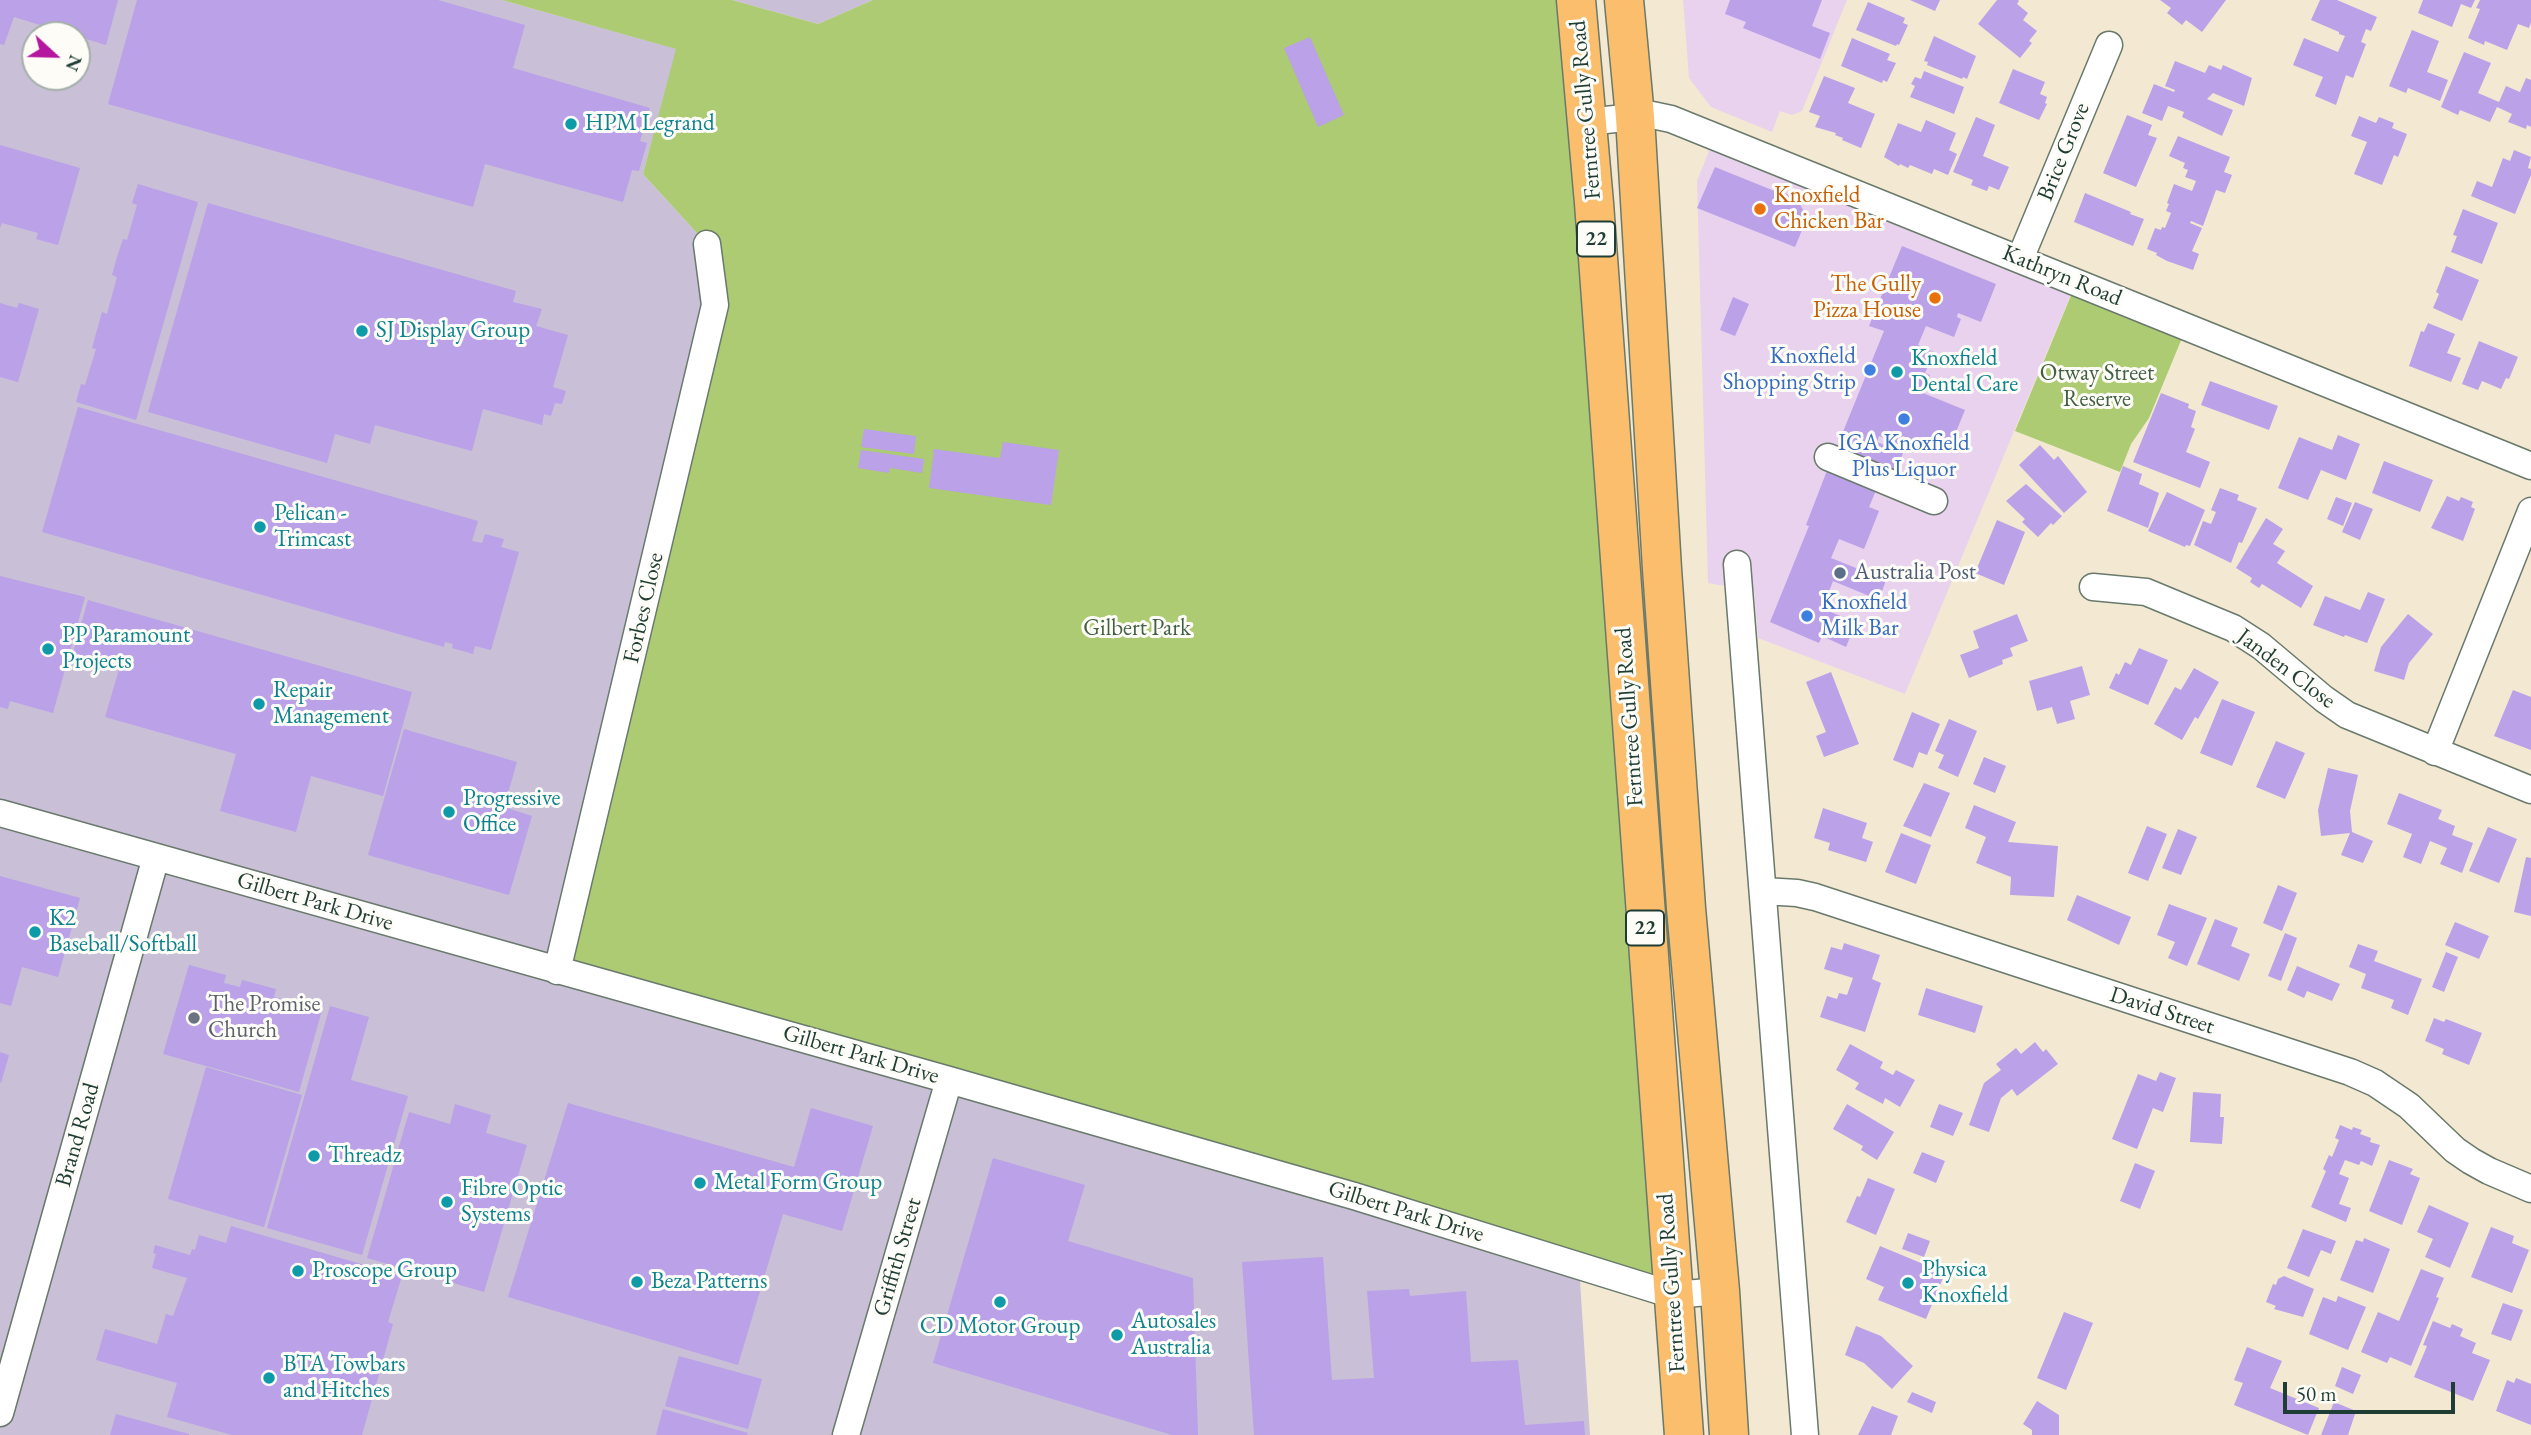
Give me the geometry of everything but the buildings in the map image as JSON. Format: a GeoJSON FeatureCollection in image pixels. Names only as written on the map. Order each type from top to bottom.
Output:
{"type":"FeatureCollection","features":[{"type":"Feature","properties":{"kind":"main road","name":"Ferntree Gully Road"},"geometry":{"type":"LineString","coordinates":[[1576,0],[1684,1435]]}},
{"type":"Feature","properties":{"kind":"main road","name":"Ferntree Gully Road"},"geometry":{"type":"LineString","coordinates":[[1624,0],[1635,117],[1661,556],[1686,908],[1720,1291],[1728,1435]]}},
{"type":"Feature","properties":{"kind":"main road"},"geometry":{"type":"LineString","coordinates":[[1618,560],[1661,556]]}},
{"type":"Feature","properties":{"kind":"street","name":"Brice Grove"},"geometry":{"type":"LineString","coordinates":[[2020,260],[2109,45]]}},
{"type":"Feature","properties":{"kind":"street","name":"Kathryn Road"},"geometry":{"type":"LineString","coordinates":[[1587,122],[1652,115],[1680,122],[2531,466]]}},
{"type":"Feature","properties":{"kind":"street","name":"Forbes Close"},"geometry":{"type":"LineString","coordinates":[[557,971],[715,305],[707,244]]}},
{"type":"Feature","properties":{"kind":"street"},"geometry":{"type":"LineString","coordinates":[[1828,457],[1934,501]]}},
{"type":"Feature","properties":{"kind":"street"},"geometry":{"type":"LineString","coordinates":[[2435,752],[2531,511]]}},
{"type":"Feature","properties":{"kind":"street"},"geometry":{"type":"LineString","coordinates":[[1737,564],[1805,1435]]}},
{"type":"Feature","properties":{"kind":"street","name":"Janden Close"},"geometry":{"type":"LineString","coordinates":[[2093,587],[2146,592],[2233,628],[2261,646],[2335,708],[2363,722],[2531,790]]}},
{"type":"Feature","properties":{"kind":"street","name":"Gilbert Park Drive"},"geometry":{"type":"LineString","coordinates":[[0,813],[1367,1200],[1674,1295],[1720,1291]]}},
{"type":"Feature","properties":{"kind":"street","name":"Brand Road"},"geometry":{"type":"LineString","coordinates":[[0,1413],[156,857]]}},
{"type":"Feature","properties":{"kind":"street","name":"David Street"},"geometry":{"type":"LineString","coordinates":[[1764,891],[1815,897],[2350,1072],[2375,1083],[2400,1100],[2455,1150],[2472,1161],[2531,1189]]}},
{"type":"Feature","properties":{"kind":"street","name":"Griffith Street"},"geometry":{"type":"LineString","coordinates":[[846,1435],[949,1080]]}},
{"type":"Feature","properties":{"kind":"shaded area"},"geometry":{"type":"Polygon","coordinates":[[[0,0],[502,0],[677,49],[643,174],[707,244],[1579,1266],[1590,1435],[0,1435],[0,0]]]}},
{"type":"Feature","properties":{"kind":"shaded area"},"geometry":{"type":"Polygon","coordinates":[[[732,0],[873,0],[818,24],[732,0]]]}},
{"type":"Feature","properties":{"kind":"shaded area"},"geometry":{"type":"Polygon","coordinates":[[[1683,0],[1847,0],[1802,111],[1792,115],[1780,111],[1772,132],[1711,107],[1689,78],[1683,0]]]}},
{"type":"Feature","properties":{"kind":"shaded area","name":"Knoxfield Shopping Strip"},"geometry":{"type":"Polygon","coordinates":[[[1715,136],[2076,282],[1905,694],[1758,638],[1754,591],[1708,583],[1697,181],[1715,136]]]}},
{"type":"Feature","properties":{"kind":"green space","name":"Gilbert Park"},"geometry":{"type":"Polygon","coordinates":[[[502,0],[732,0],[818,24],[873,0],[1576,0],[1673,1295],[557,971],[715,305],[707,244],[643,174],[676,49],[502,0]]]}},
{"type":"Feature","properties":{"kind":"green space","name":"Otway Street Reserve"},"geometry":{"type":"Polygon","coordinates":[[[2072,293],[2182,338],[2149,418],[2131,444],[2120,472],[2015,431],[2072,293]]]}},
{"type":"Feature","properties":{"kind":"place","name":"HPM Legrand"},"geometry":{"type":"Point","coordinates":[571,124]}},
{"type":"Feature","properties":{"kind":"place","name":"Knoxfield Chicken Bar"},"geometry":{"type":"Point","coordinates":[1760,209]}},
{"type":"Feature","properties":{"kind":"place","name":"The Gully Pizza House"},"geometry":{"type":"Point","coordinates":[1935,298]}},
{"type":"Feature","properties":{"kind":"place","name":"SJ Display Group"},"geometry":{"type":"Point","coordinates":[362,331]}},
{"type":"Feature","properties":{"kind":"place","name":"Knoxfield Shopping Strip"},"geometry":{"type":"Point","coordinates":[1870,370]}},
{"type":"Feature","properties":{"kind":"place","name":"Knoxfield Dental Care"},"geometry":{"type":"Point","coordinates":[1897,372]}},
{"type":"Feature","properties":{"kind":"place","name":"IGA Knoxfield Plus Liquor"},"geometry":{"type":"Point","coordinates":[1904,419]}},
{"type":"Feature","properties":{"kind":"place","name":"Pelican - Trimcast"},"geometry":{"type":"Point","coordinates":[260,527]}},
{"type":"Feature","properties":{"kind":"place","name":"Australia Post"},"geometry":{"type":"Point","coordinates":[1840,573]}},
{"type":"Feature","properties":{"kind":"place","name":"Knoxfield Milk Bar"},"geometry":{"type":"Point","coordinates":[1807,616]}},
{"type":"Feature","properties":{"kind":"place","name":"PP Paramount Projects"},"geometry":{"type":"Point","coordinates":[48,649]}},
{"type":"Feature","properties":{"kind":"place","name":"Repair Management"},"geometry":{"type":"Point","coordinates":[259,704]}},
{"type":"Feature","properties":{"kind":"place","name":"Progressive Office"},"geometry":{"type":"Point","coordinates":[449,812]}},
{"type":"Feature","properties":{"kind":"place","name":"K2 Baseball/Softball"},"geometry":{"type":"Point","coordinates":[35,932]}},
{"type":"Feature","properties":{"kind":"place","name":"The Promise Church"},"geometry":{"type":"Point","coordinates":[194,1018]}},
{"type":"Feature","properties":{"kind":"place","name":"Threadz"},"geometry":{"type":"Point","coordinates":[314,1156]}},
{"type":"Feature","properties":{"kind":"place","name":"Metal Form Group"},"geometry":{"type":"Point","coordinates":[700,1183]}},
{"type":"Feature","properties":{"kind":"place","name":"Fibre Optic Systems"},"geometry":{"type":"Point","coordinates":[447,1202]}},
{"type":"Feature","properties":{"kind":"place","name":"Proscope Group"},"geometry":{"type":"Point","coordinates":[298,1271]}},
{"type":"Feature","properties":{"kind":"place","name":"Beza Patterns"},"geometry":{"type":"Point","coordinates":[637,1282]}},
{"type":"Feature","properties":{"kind":"place","name":"Physica Knoxfield"},"geometry":{"type":"Point","coordinates":[1908,1283]}},
{"type":"Feature","properties":{"kind":"place","name":"CD Motor Group"},"geometry":{"type":"Point","coordinates":[1000,1302]}},
{"type":"Feature","properties":{"kind":"place","name":"Autosales Australia"},"geometry":{"type":"Point","coordinates":[1117,1335]}},
{"type":"Feature","properties":{"kind":"place","name":"BTA Towbars and Hitches"},"geometry":{"type":"Point","coordinates":[269,1378]}}]}
